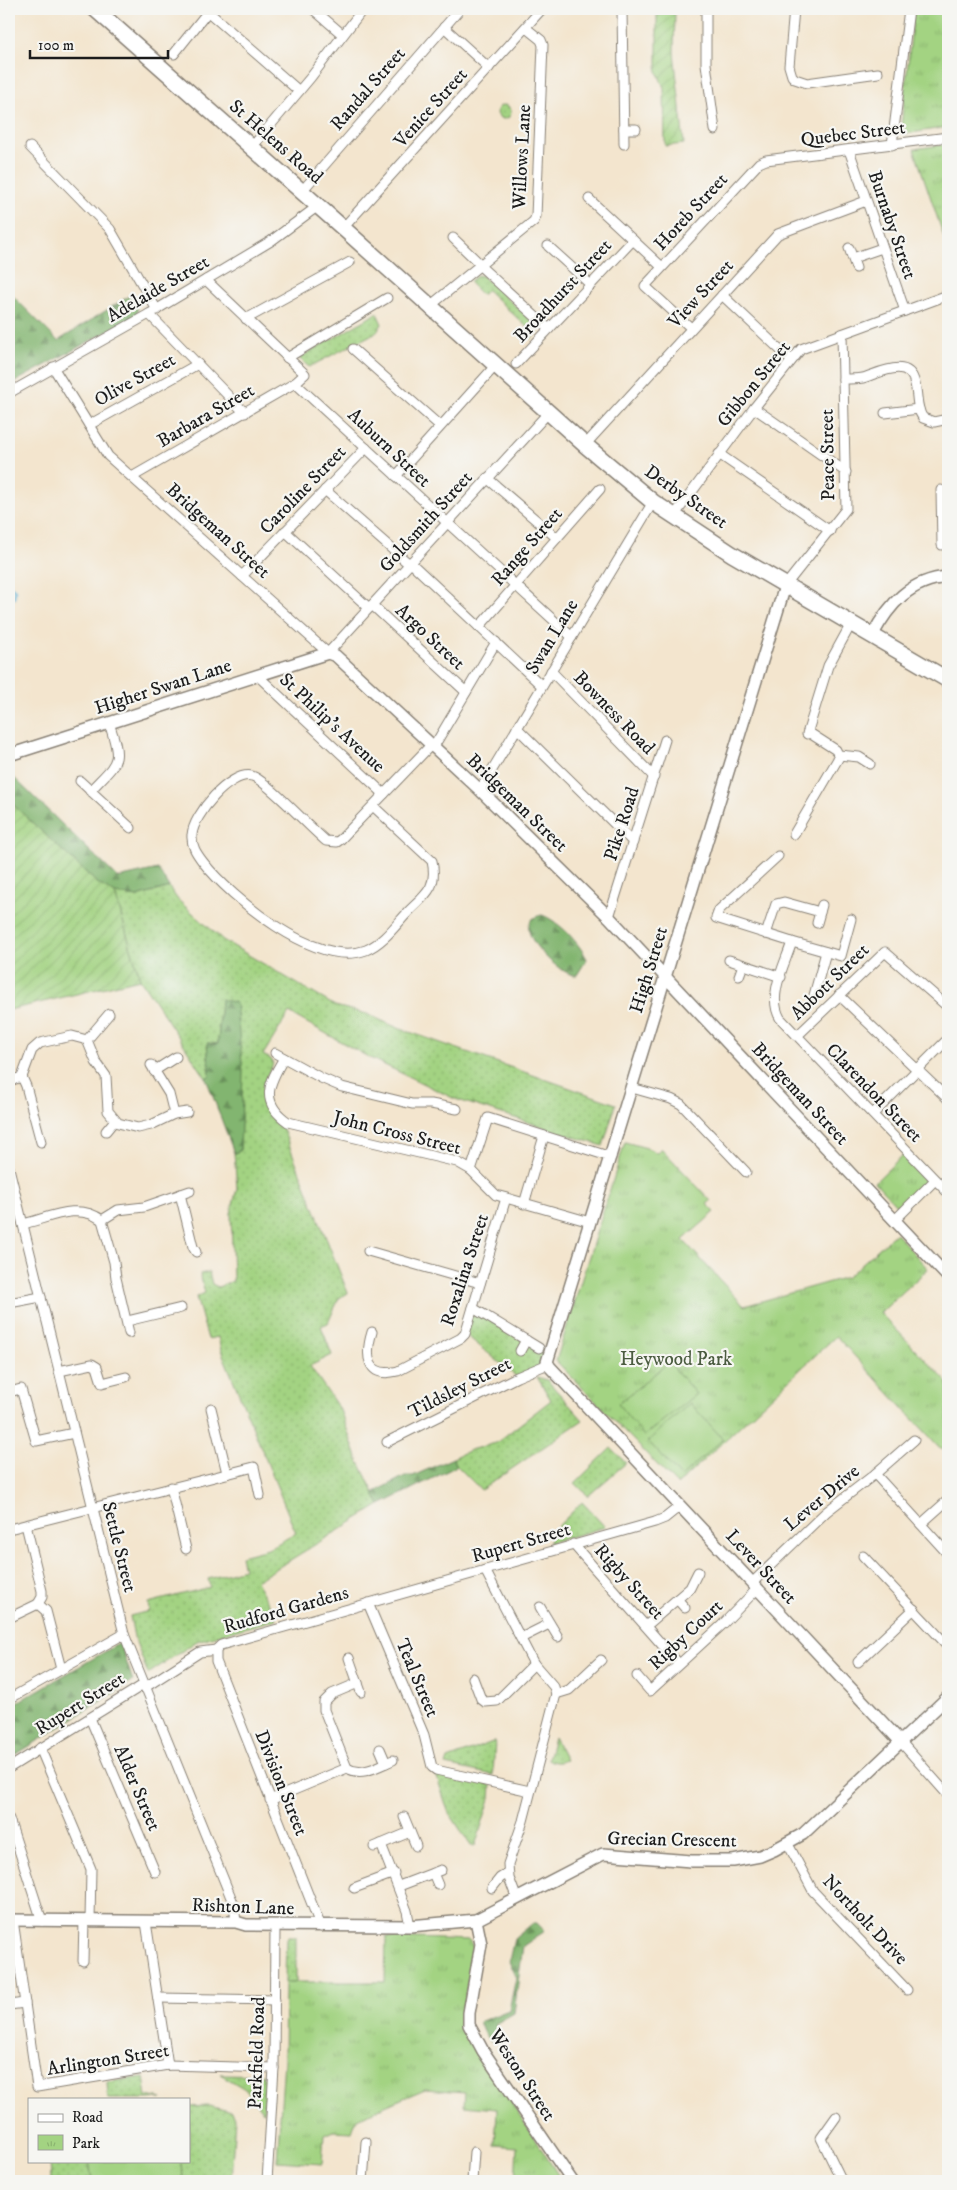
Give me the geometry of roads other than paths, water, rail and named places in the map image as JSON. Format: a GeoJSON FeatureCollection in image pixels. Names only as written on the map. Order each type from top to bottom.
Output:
{"type":"FeatureCollection","features":[{"type":"Feature","properties":{"kind":"main road","name":"St Helens Road"},"geometry":{"type":"LineString","coordinates":[[95,9],[430,306]]}},
{"type":"Feature","properties":{"kind":"main road","name":"Derby Street"},"geometry":{"type":"LineString","coordinates":[[430,306],[548,413],[653,502],[785,586],[948,680]]}},
{"type":"Feature","properties":{"kind":"street"},"geometry":{"type":"LineString","coordinates":[[313,9],[342,34]]}},
{"type":"Feature","properties":{"kind":"street"},"geometry":{"type":"LineString","coordinates":[[252,147],[299,91],[363,9]]}},
{"type":"Feature","properties":{"kind":"street","name":"Randal Street"},"geometry":{"type":"LineString","coordinates":[[302,191],[460,9]]}},
{"type":"Feature","properties":{"kind":"street","name":"Venice Street"},"geometry":{"type":"LineString","coordinates":[[343,228],[542,9]]}},
{"type":"Feature","properties":{"kind":"street"},"geometry":{"type":"LineString","coordinates":[[622,9],[624,144]]}},
{"type":"Feature","properties":{"kind":"street"},"geometry":{"type":"LineString","coordinates":[[706,9],[706,64],[715,130]]}},
{"type":"Feature","properties":{"kind":"street"},"geometry":{"type":"LineString","coordinates":[[794,9],[789,66],[795,79],[808,83],[878,73]]}},
{"type":"Feature","properties":{"kind":"street"},"geometry":{"type":"LineString","coordinates":[[892,145],[909,9]]}},
{"type":"Feature","properties":{"kind":"street"},"geometry":{"type":"LineString","coordinates":[[174,54],[208,10],[299,91]]}},
{"type":"Feature","properties":{"kind":"street"},"geometry":{"type":"LineString","coordinates":[[444,27],[489,68]]}},
{"type":"Feature","properties":{"kind":"street","name":"Willows Lane"},"geometry":{"type":"LineString","coordinates":[[430,306],[534,221],[536,216],[542,106],[542,42],[526,28]]}},
{"type":"Feature","properties":{"kind":"street"},"geometry":{"type":"LineString","coordinates":[[624,129],[636,129]]}},
{"type":"Feature","properties":{"kind":"street","name":"Quebec Street"},"geometry":{"type":"LineString","coordinates":[[761,162],[948,137]]}},
{"type":"Feature","properties":{"kind":"street"},"geometry":{"type":"LineString","coordinates":[[30,147],[110,229],[153,312],[198,364],[245,413]]}},
{"type":"Feature","properties":{"kind":"street","name":"Burnaby Street"},"geometry":{"type":"LineString","coordinates":[[848,150],[904,311]]}},
{"type":"Feature","properties":{"kind":"street","name":"Horeb Street"},"geometry":{"type":"LineString","coordinates":[[691,328],[645,286],[761,162]]}},
{"type":"Feature","properties":{"kind":"street"},"geometry":{"type":"LineString","coordinates":[[589,199],[662,267]]}},
{"type":"Feature","properties":{"kind":"street","name":"View Street"},"geometry":{"type":"LineString","coordinates":[[585,445],[778,234],[866,201]]}},
{"type":"Feature","properties":{"kind":"street","name":"Adelaide Street"},"geometry":{"type":"LineString","coordinates":[[9,393],[153,312],[271,242],[318,206]]}},
{"type":"Feature","properties":{"kind":"street"},"geometry":{"type":"LineString","coordinates":[[453,238],[549,329]]}},
{"type":"Feature","properties":{"kind":"street","name":"Broadhurst Street"},"geometry":{"type":"LineString","coordinates":[[516,364],[633,240]]}},
{"type":"Feature","properties":{"kind":"street"},"geometry":{"type":"LineString","coordinates":[[548,246],[591,284]]}},
{"type":"Feature","properties":{"kind":"street"},"geometry":{"type":"LineString","coordinates":[[849,248],[856,268]]}},
{"type":"Feature","properties":{"kind":"street"},"geometry":{"type":"LineString","coordinates":[[853,258],[882,248]]}},
{"type":"Feature","properties":{"kind":"street"},"geometry":{"type":"LineString","coordinates":[[246,319],[350,262]]}},
{"type":"Feature","properties":{"kind":"street"},"geometry":{"type":"LineString","coordinates":[[206,280],[305,374],[295,383]]}},
{"type":"Feature","properties":{"kind":"street","name":"Gibbon Street"},"geometry":{"type":"LineString","coordinates":[[674,516],[791,360],[806,347],[948,294]]}},
{"type":"Feature","properties":{"kind":"street"},"geometry":{"type":"LineString","coordinates":[[722,295],[791,360]]}},
{"type":"Feature","properties":{"kind":"street"},"geometry":{"type":"LineString","coordinates":[[287,358],[387,298]]}},
{"type":"Feature","properties":{"kind":"street","name":"Peace Street"},"geometry":{"type":"LineString","coordinates":[[785,586],[846,509],[842,334]]}},
{"type":"Feature","properties":{"kind":"street"},"geometry":{"type":"LineString","coordinates":[[353,349],[440,426]]}},
{"type":"Feature","properties":{"kind":"street","name":"Olive Street"},"geometry":{"type":"LineString","coordinates":[[88,425],[198,364]]}},
{"type":"Feature","properties":{"kind":"street"},"geometry":{"type":"LineString","coordinates":[[396,476],[496,364]]}},
{"type":"Feature","properties":{"kind":"street","name":"Bridgeman Street"},"geometry":{"type":"LineString","coordinates":[[54,367],[108,456],[328,653],[336,656],[480,790],[666,976],[948,1277]]}},
{"type":"Feature","properties":{"kind":"street"},"geometry":{"type":"LineString","coordinates":[[843,380],[863,378],[892,368],[904,369],[913,378],[920,414],[927,421],[934,422],[948,419]]}},
{"type":"Feature","properties":{"kind":"street","name":"Barbara Street"},"geometry":{"type":"LineString","coordinates":[[132,477],[295,383]]}},
{"type":"Feature","properties":{"kind":"street","name":"Auburn Street"},"geometry":{"type":"LineString","coordinates":[[295,383],[572,637]]}},
{"type":"Feature","properties":{"kind":"street"},"geometry":{"type":"LineString","coordinates":[[754,408],[846,472]]}},
{"type":"Feature","properties":{"kind":"street"},"geometry":{"type":"LineString","coordinates":[[885,412],[919,409]]}},
{"type":"Feature","properties":{"kind":"street","name":"Goldsmith Street"},"geometry":{"type":"LineString","coordinates":[[328,653],[548,413]]}},
{"type":"Feature","properties":{"kind":"street","name":"Caroline Street"},"geometry":{"type":"LineString","coordinates":[[242,576],[366,448]]}},
{"type":"Feature","properties":{"kind":"street"},"geometry":{"type":"LineString","coordinates":[[719,454],[830,531]]}},
{"type":"Feature","properties":{"kind":"street"},"geometry":{"type":"LineString","coordinates":[[487,478],[557,538]]}},
{"type":"Feature","properties":{"kind":"street","name":"Range Street"},"geometry":{"type":"LineString","coordinates":[[479,627],[600,489]]}},
{"type":"Feature","properties":{"kind":"street"},"geometry":{"type":"LineString","coordinates":[[325,490],[410,563],[542,686]]}},
{"type":"Feature","properties":{"kind":"street"},"geometry":{"type":"LineString","coordinates":[[940,490],[945,510],[942,545]]}},
{"type":"Feature","properties":{"kind":"street","name":"Swan Lane"},"geometry":{"type":"LineString","coordinates":[[480,790],[653,502]]}},
{"type":"Feature","properties":{"kind":"street","name":"Argo Street"},"geometry":{"type":"LineString","coordinates":[[285,531],[466,692]]}},
{"type":"Feature","properties":{"kind":"street"},"geometry":{"type":"LineString","coordinates":[[872,636],[888,609],[903,594],[924,582],[948,577]]}},
{"type":"Feature","properties":{"kind":"street","name":"High Street"},"geometry":{"type":"LineString","coordinates":[[548,1364],[549,1354],[785,586]]}},
{"type":"Feature","properties":{"kind":"street"},"geometry":{"type":"LineString","coordinates":[[839,756],[836,750],[807,733],[830,662],[851,624]]}},
{"type":"Feature","properties":{"kind":"street"},"geometry":{"type":"LineString","coordinates":[[373,806],[432,862],[434,873],[432,887],[386,936],[379,943],[360,951],[338,952],[308,943],[265,919],[216,879],[195,851],[192,843],[193,826],[196,818],[226,786],[242,776],[253,776],[262,781],[326,841],[337,842],[342,839],[384,794],[432,746],[496,642]]}},
{"type":"Feature","properties":{"kind":"street","name":"Higher Swan Lane"},"geometry":{"type":"LineString","coordinates":[[9,755],[328,653]]}},
{"type":"Feature","properties":{"kind":"street","name":"Bowness Road"},"geometry":{"type":"LineString","coordinates":[[552,671],[654,777]]}},
{"type":"Feature","properties":{"kind":"street","name":"St Philip's Avenue"},"geometry":{"type":"LineString","coordinates":[[257,675],[384,794]]}},
{"type":"Feature","properties":{"kind":"street"},"geometry":{"type":"LineString","coordinates":[[90,791],[117,762],[118,750],[109,723]]}},
{"type":"Feature","properties":{"kind":"street"},"geometry":{"type":"LineString","coordinates":[[517,728],[633,842]]}},
{"type":"Feature","properties":{"kind":"street","name":"Pike Road"},"geometry":{"type":"LineString","coordinates":[[609,917],[665,740]]}},
{"type":"Feature","properties":{"kind":"street"},"geometry":{"type":"LineString","coordinates":[[839,756],[859,757],[870,764]]}},
{"type":"Feature","properties":{"kind":"street"},"geometry":{"type":"LineString","coordinates":[[794,834],[839,756]]}},
{"type":"Feature","properties":{"kind":"street"},"geometry":{"type":"LineString","coordinates":[[80,782],[124,816],[131,828]]}},
{"type":"Feature","properties":{"kind":"street"},"geometry":{"type":"LineString","coordinates":[[804,815],[814,820]]}},
{"type":"Feature","properties":{"kind":"street"},"geometry":{"type":"LineString","coordinates":[[778,856],[719,910],[716,918],[841,956],[851,919]]}},
{"type":"Feature","properties":{"kind":"street"},"geometry":{"type":"LineString","coordinates":[[766,934],[776,904],[784,902],[821,909],[817,923]]}},
{"type":"Feature","properties":{"kind":"street","name":"Clarendon Street"},"geometry":{"type":"LineString","coordinates":[[792,942],[775,994],[776,1011],[797,1036],[874,1114],[948,1194]]}},
{"type":"Feature","properties":{"kind":"street"},"geometry":{"type":"LineString","coordinates":[[817,995],[826,952]]}},
{"type":"Feature","properties":{"kind":"street","name":"Abbott Street"},"geometry":{"type":"LineString","coordinates":[[797,1036],[885,952],[948,1007]]}},
{"type":"Feature","properties":{"kind":"street"},"geometry":{"type":"LineString","coordinates":[[729,960],[781,977]]}},
{"type":"Feature","properties":{"kind":"street"},"geometry":{"type":"LineString","coordinates":[[739,976],[743,965]]}},
{"type":"Feature","properties":{"kind":"street"},"geometry":{"type":"LineString","coordinates":[[839,995],[948,1099]]}},
{"type":"Feature","properties":{"kind":"street"},"geometry":{"type":"LineString","coordinates":[[87,1040],[109,1014]]}},
{"type":"Feature","properties":{"kind":"street"},"geometry":{"type":"LineString","coordinates":[[41,1142],[22,1077],[32,1050],[40,1043],[72,1036],[87,1040]]}},
{"type":"Feature","properties":{"kind":"street"},"geometry":{"type":"LineString","coordinates":[[874,1114],[948,1039]]}},
{"type":"Feature","properties":{"kind":"street"},"geometry":{"type":"LineString","coordinates":[[87,1040],[96,1062],[106,1076],[108,1083],[108,1111],[115,1120],[127,1126],[138,1128],[151,1126],[174,1114],[187,1112]]}},
{"type":"Feature","properties":{"kind":"street"},"geometry":{"type":"LineString","coordinates":[[275,1053],[342,1087],[412,1104],[428,1104],[457,1109]]}},
{"type":"Feature","properties":{"kind":"street"},"geometry":{"type":"LineString","coordinates":[[174,1114],[169,1094],[153,1068],[176,1056]]}},
{"type":"Feature","properties":{"kind":"street","name":"John Cross Street"},"geometry":{"type":"LineString","coordinates":[[284,1058],[272,1079],[269,1090],[270,1100],[275,1110],[288,1122],[457,1162],[471,1170],[492,1192],[524,1204],[590,1222]]}},
{"type":"Feature","properties":{"kind":"street"},"geometry":{"type":"LineString","coordinates":[[9,1081],[22,1077]]}},
{"type":"Feature","properties":{"kind":"street"},"geometry":{"type":"LineString","coordinates":[[632,1088],[671,1099],[681,1104],[746,1172]]}},
{"type":"Feature","properties":{"kind":"street"},"geometry":{"type":"LineString","coordinates":[[471,1170],[488,1118],[610,1157]]}},
{"type":"Feature","properties":{"kind":"street"},"geometry":{"type":"LineString","coordinates":[[106,1131],[115,1120]]}},
{"type":"Feature","properties":{"kind":"street"},"geometry":{"type":"LineString","coordinates":[[524,1204],[544,1136]]}},
{"type":"Feature","properties":{"kind":"street","name":"Settle Street"},"geometry":{"type":"LineString","coordinates":[[9,1168],[125,1637],[234,1905],[236,1922]]}},
{"type":"Feature","properties":{"kind":"street"},"geometry":{"type":"LineString","coordinates":[[895,1220],[935,1180]]}},
{"type":"Feature","properties":{"kind":"street"},"geometry":{"type":"LineString","coordinates":[[102,1220],[118,1210],[144,1207],[190,1191]]}},
{"type":"Feature","properties":{"kind":"street"},"geometry":{"type":"LineString","coordinates":[[180,1194],[187,1238],[196,1252]]}},
{"type":"Feature","properties":{"kind":"street","name":"Roxalina Street"},"geometry":{"type":"LineString","coordinates":[[372,1332],[367,1354],[370,1363],[382,1373],[393,1373],[461,1338],[465,1334],[506,1198]]}},
{"type":"Feature","properties":{"kind":"street"},"geometry":{"type":"LineString","coordinates":[[23,1224],[76,1210],[88,1211],[102,1220],[114,1262],[129,1333]]}},
{"type":"Feature","properties":{"kind":"street"},"geometry":{"type":"LineString","coordinates":[[368,1251],[480,1283]]}},
{"type":"Feature","properties":{"kind":"street"},"geometry":{"type":"LineString","coordinates":[[9,1303],[41,1297]]}},
{"type":"Feature","properties":{"kind":"street"},"geometry":{"type":"LineString","coordinates":[[126,1321],[167,1306],[181,1308]]}},
{"type":"Feature","properties":{"kind":"street"},"geometry":{"type":"LineString","coordinates":[[473,1308],[539,1348]]}},
{"type":"Feature","properties":{"kind":"street"},"geometry":{"type":"LineString","coordinates":[[520,1351],[526,1340]]}},
{"type":"Feature","properties":{"kind":"street"},"geometry":{"type":"LineString","coordinates":[[59,1371],[92,1364],[97,1367],[102,1383],[126,1377]]}},
{"type":"Feature","properties":{"kind":"street","name":"Tildsley Street"},"geometry":{"type":"LineString","coordinates":[[387,1442],[517,1377],[548,1364]]}},
{"type":"Feature","properties":{"kind":"street","name":"Lever Street"},"geometry":{"type":"LineString","coordinates":[[548,1364],[900,1741],[948,1795]]}},
{"type":"Feature","properties":{"kind":"street"},"geometry":{"type":"LineString","coordinates":[[9,1392],[21,1389],[34,1439],[38,1441],[74,1433]]}},
{"type":"Feature","properties":{"kind":"street"},"geometry":{"type":"LineString","coordinates":[[211,1408],[227,1473]]}},
{"type":"Feature","properties":{"kind":"street","name":"Lever Drive"},"geometry":{"type":"LineString","coordinates":[[754,1586],[824,1514],[914,1440]]}},
{"type":"Feature","properties":{"kind":"street"},"geometry":{"type":"LineString","coordinates":[[9,1529],[254,1467],[260,1495]]}},
{"type":"Feature","properties":{"kind":"street"},"geometry":{"type":"LineString","coordinates":[[875,1474],[948,1554]]}},
{"type":"Feature","properties":{"kind":"street"},"geometry":{"type":"LineString","coordinates":[[171,1487],[186,1549]]}},
{"type":"Feature","properties":{"kind":"street"},"geometry":{"type":"LineString","coordinates":[[921,1524],[948,1500]]}},
{"type":"Feature","properties":{"kind":"street","name":"Rupert Street"},"geometry":{"type":"LineString","coordinates":[[368,1603],[655,1522],[665,1518],[680,1506]]}},
{"type":"Feature","properties":{"kind":"street"},"geometry":{"type":"LineString","coordinates":[[9,1618],[38,1604],[42,1597],[26,1525]]}},
{"type":"Feature","properties":{"kind":"street","name":"Rigby Street"},"geometry":{"type":"LineString","coordinates":[[574,1544],[679,1664]]}},
{"type":"Feature","properties":{"kind":"street"},"geometry":{"type":"LineString","coordinates":[[864,1556],[947,1641]]}},
{"type":"Feature","properties":{"kind":"street"},"geometry":{"type":"LineString","coordinates":[[484,1570],[534,1664],[554,1687],[556,1694],[520,1831],[508,1864],[508,1873],[518,1899]]}},
{"type":"Feature","properties":{"kind":"street"},"geometry":{"type":"LineString","coordinates":[[646,1626],[690,1588],[698,1572]]}},
{"type":"Feature","properties":{"kind":"street","name":"Rigby Court"},"geometry":{"type":"LineString","coordinates":[[637,1676],[650,1691],[722,1625],[754,1586]]}},
{"type":"Feature","properties":{"kind":"street"},"geometry":{"type":"LineString","coordinates":[[677,1599],[685,1608]]}},
{"type":"Feature","properties":{"kind":"street","name":"Rudford Gardens"},"geometry":{"type":"LineString","coordinates":[[216,1650],[221,1645],[368,1603]]}},
{"type":"Feature","properties":{"kind":"street","name":"Teal Street"},"geometry":{"type":"LineString","coordinates":[[368,1603],[424,1735],[432,1767],[436,1770],[530,1791]]}},
{"type":"Feature","properties":{"kind":"street"},"geometry":{"type":"LineString","coordinates":[[38,1604],[46,1611],[61,1669]]}},
{"type":"Feature","properties":{"kind":"street"},"geometry":{"type":"LineString","coordinates":[[540,1607],[558,1637]]}},
{"type":"Feature","properties":{"kind":"street"},"geometry":{"type":"LineString","coordinates":[[858,1662],[914,1609]]}},
{"type":"Feature","properties":{"kind":"street"},"geometry":{"type":"LineString","coordinates":[[521,1638],[549,1624]]}},
{"type":"Feature","properties":{"kind":"street"},"geometry":{"type":"LineString","coordinates":[[9,1699],[61,1669],[125,1637]]}},
{"type":"Feature","properties":{"kind":"street","name":"Rupert Street"},"geometry":{"type":"LineString","coordinates":[[9,1768],[143,1684],[200,1652],[216,1650]]}},
{"type":"Feature","properties":{"kind":"street","name":"Division Street"},"geometry":{"type":"LineString","coordinates":[[216,1650],[216,1661],[321,1927]]}},
{"type":"Feature","properties":{"kind":"street"},"geometry":{"type":"LineString","coordinates":[[349,1658],[360,1687],[332,1694],[324,1702],[324,1710],[347,1768],[353,1772],[362,1772],[390,1761],[380,1749]]}},
{"type":"Feature","properties":{"kind":"street"},"geometry":{"type":"LineString","coordinates":[[556,1694],[569,1690],[601,1660]]}},
{"type":"Feature","properties":{"kind":"street"},"geometry":{"type":"LineString","coordinates":[[473,1678],[481,1698],[485,1702],[497,1701],[534,1664]]}},
{"type":"Feature","properties":{"kind":"street","name":"Grecian Crescent"},"geometry":{"type":"LineString","coordinates":[[476,1920],[603,1854],[691,1861],[733,1861],[760,1856],[788,1844],[812,1826],[948,1697]]}},
{"type":"Feature","properties":{"kind":"street","name":"Alder Street"},"geometry":{"type":"LineString","coordinates":[[90,1718],[155,1872]]}},
{"type":"Feature","properties":{"kind":"street"},"geometry":{"type":"LineString","coordinates":[[40,1748],[91,1869],[83,1962]]}},
{"type":"Feature","properties":{"kind":"street"},"geometry":{"type":"LineString","coordinates":[[270,1800],[347,1768]]}},
{"type":"Feature","properties":{"kind":"street"},"geometry":{"type":"LineString","coordinates":[[404,1817],[416,1846]]}},
{"type":"Feature","properties":{"kind":"street"},"geometry":{"type":"LineString","coordinates":[[9,1819],[42,1921]]}},
{"type":"Feature","properties":{"kind":"street"},"geometry":{"type":"LineString","coordinates":[[410,1832],[378,1845],[394,1873],[408,1911],[410,1926]]}},
{"type":"Feature","properties":{"kind":"street","name":"Northolt Drive"},"geometry":{"type":"LineString","coordinates":[[788,1844],[814,1891],[907,1990]]}},
{"type":"Feature","properties":{"kind":"street"},"geometry":{"type":"LineString","coordinates":[[399,1886],[437,1872],[438,1885]]}},
{"type":"Feature","properties":{"kind":"street"},"geometry":{"type":"LineString","coordinates":[[354,1888],[394,1873]]}},
{"type":"Feature","properties":{"kind":"street"},"geometry":{"type":"LineString","coordinates":[[492,1888],[500,1878],[508,1873]]}},
{"type":"Feature","properties":{"kind":"street"},"geometry":{"type":"LineString","coordinates":[[9,2005],[25,2003],[11,1920]]}},
{"type":"Feature","properties":{"kind":"street","name":"Rishton Lane"},"geometry":{"type":"LineString","coordinates":[[11,1920],[236,1922],[246,1925],[321,1927],[410,1926],[476,1920]]}},
{"type":"Feature","properties":{"kind":"street","name":"Weston Street"},"geometry":{"type":"LineString","coordinates":[[476,1920],[481,1944],[469,2013],[469,2025],[483,2051],[572,2181]]}},
{"type":"Feature","properties":{"kind":"street"},"geometry":{"type":"LineString","coordinates":[[146,1922],[168,2065]]}},
{"type":"Feature","properties":{"kind":"street","name":"Parkfield Road"},"geometry":{"type":"LineString","coordinates":[[267,2181],[274,2068],[276,1926]]}},
{"type":"Feature","properties":{"kind":"street"},"geometry":{"type":"LineString","coordinates":[[158,1998],[275,2000]]}},
{"type":"Feature","properties":{"kind":"street","name":"Arlington Street"},"geometry":{"type":"LineString","coordinates":[[25,2003],[37,2087],[168,2065],[274,2068]]}},
{"type":"Feature","properties":{"kind":"street"},"geometry":{"type":"LineString","coordinates":[[836,2117],[822,2138],[842,2181]]}},
{"type":"Feature","properties":{"kind":"street"},"geometry":{"type":"LineString","coordinates":[[364,2181],[366,2142]]}},
{"type":"Feature","properties":{"kind":"street"},"geometry":{"type":"LineString","coordinates":[[472,2181],[474,2152]]}},
{"type":"Feature","properties":{"kind":"waterway"},"geometry":{"type":"LineString","coordinates":[[9,585],[15,590],[14,598]]}},
{"type":"Feature","properties":{"kind":"park label","name":"Heywood Park"},"geometry":{"type":"Point","coordinates":[676,1359]}}]}
